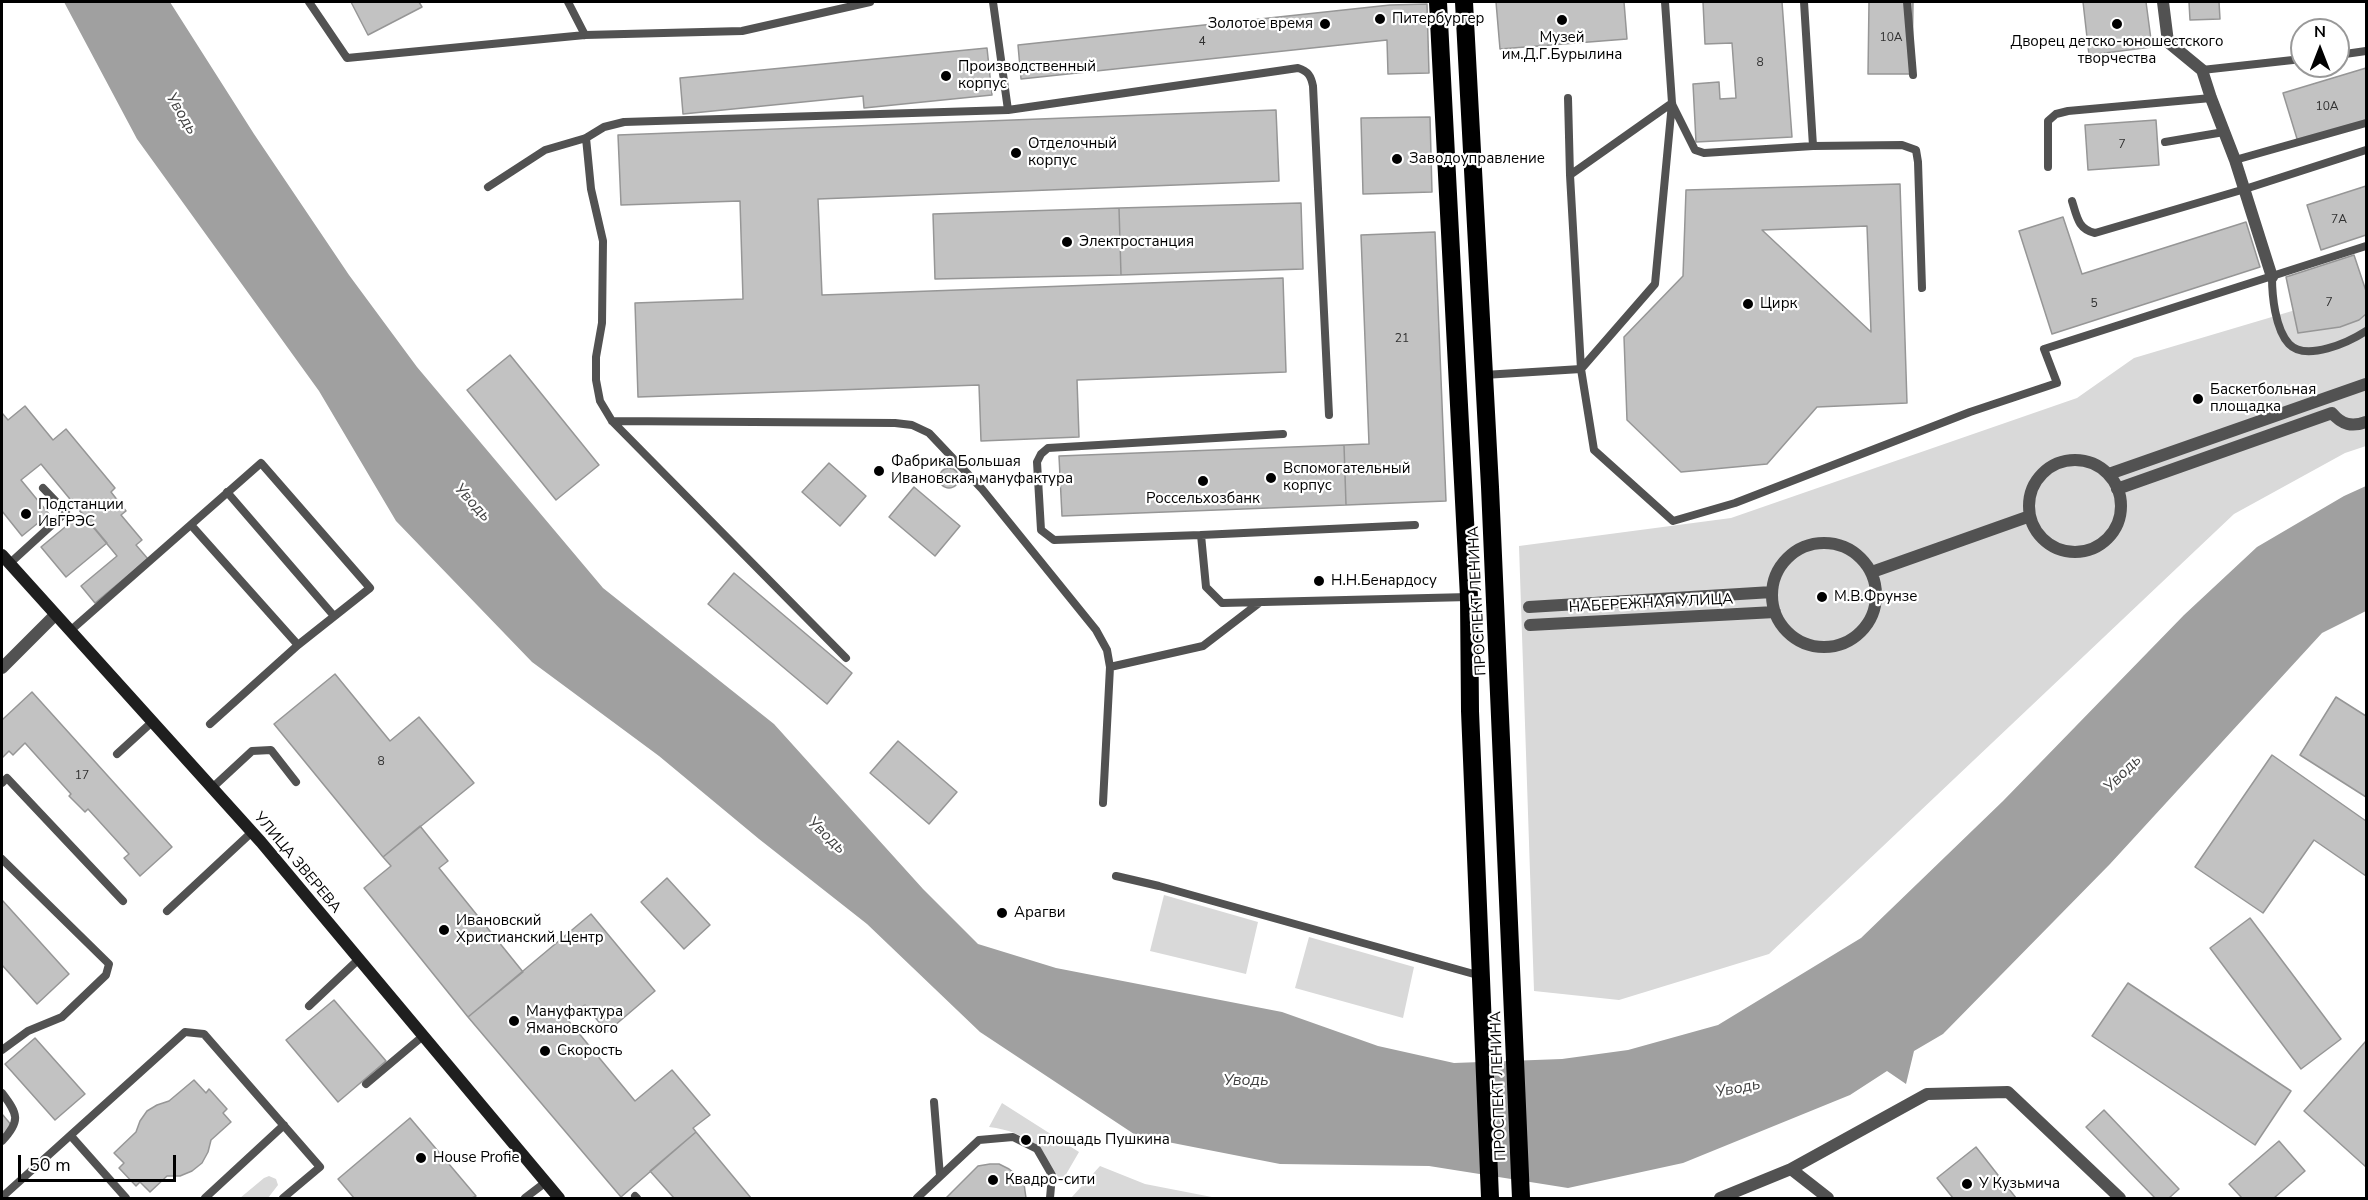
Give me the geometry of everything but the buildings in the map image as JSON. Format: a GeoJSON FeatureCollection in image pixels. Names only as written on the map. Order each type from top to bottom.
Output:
{"type":"FeatureCollection","features":[{"type":"Feature","properties":{"kind":"highway","name":"ПРОСПЕКТ ЛЕНИНА"},"geometry":{"type":"LineString","coordinates":[[1438,2],[1469,597],[1470,711],[1490,1198]]}},
{"type":"Feature","properties":{"kind":"highway","name":"ПРОСПЕКТ ЛЕНИНА"},"geometry":{"type":"LineString","coordinates":[[1464,2],[1514,998],[1521,1198]]}},
{"type":"Feature","properties":{"kind":"street"},"geometry":{"type":"LineString","coordinates":[[2163,2],[2168,42],[2202,70],[2245,189],[2272,277]]}},
{"type":"Feature","properties":{"kind":"street"},"geometry":{"type":"LineString","coordinates":[[2109,474],[2367,384]]}},
{"type":"Feature","properties":{"kind":"street"},"geometry":{"type":"LineString","coordinates":[[2326,398],[2332,412],[2345,424],[2357,425],[2367,422]]}},
{"type":"Feature","properties":{"kind":"street"},"geometry":{"type":"LineString","coordinates":[[2117,489],[2332,412]]}},
{"type":"Feature","properties":{"kind":"street"},"geometry":{"type":"LineString","coordinates":[[2073,460],[2093,464],[2109,474],[2117,489],[2121,506],[2117,524],[2107,538],[2096,547],[2083,551],[2069,551],[2056,547],[2044,540],[2030,516],[2029,506],[2033,487],[2039,478],[2054,465],[2073,460]]}},
{"type":"Feature","properties":{"kind":"street"},"geometry":{"type":"LineString","coordinates":[[1872,572],[2030,516]]}},
{"type":"Feature","properties":{"kind":"street"},"geometry":{"type":"LineString","coordinates":[[1832,543],[1856,553],[1872,572],[1876,583],[1876,607],[1865,628],[1847,642],[1824,647],[1801,642],[1781,625],[1775,612],[1772,592],[1781,566],[1796,551],[1807,545],[1832,543]]}},
{"type":"Feature","properties":{"kind":"street","name":"УЛИЦА ЗВЕРЕВА"},"geometry":{"type":"LineString","coordinates":[[5,560],[252,832],[559,1198]]}},
{"type":"Feature","properties":{"kind":"street","name":"НАБЕРЕЖНАЯ УЛИЦА"},"geometry":{"type":"LineString","coordinates":[[1529,607],[1772,592]]}},
{"type":"Feature","properties":{"kind":"street","name":"НАБЕРЕЖНАЯ УЛИЦА"},"geometry":{"type":"LineString","coordinates":[[1530,626],[1775,612]]}},
{"type":"Feature","properties":{"kind":"street"},"geometry":{"type":"LineString","coordinates":[[2,668],[55,615]]}},
{"type":"Feature","properties":{"kind":"street"},"geometry":{"type":"LineString","coordinates":[[1720,1198],[1791,1169],[1927,1094],[2008,1092],[2120,1198]]}},
{"type":"Feature","properties":{"kind":"street"},"geometry":{"type":"LineString","coordinates":[[1791,1169],[1828,1198]]}},
{"type":"Feature","properties":{"kind":"lane"},"geometry":{"type":"LineString","coordinates":[[309,2],[347,58],[585,34],[742,31],[870,2]]}},
{"type":"Feature","properties":{"kind":"lane"},"geometry":{"type":"LineString","coordinates":[[568,2],[585,34]]}},
{"type":"Feature","properties":{"kind":"lane"},"geometry":{"type":"LineString","coordinates":[[993,2],[1008,110]]}},
{"type":"Feature","properties":{"kind":"lane"},"geometry":{"type":"LineString","coordinates":[[1484,375],[1581,369],[1655,284],[1672,103],[1665,2]]}},
{"type":"Feature","properties":{"kind":"lane"},"geometry":{"type":"LineString","coordinates":[[1804,2],[1813,147]]}},
{"type":"Feature","properties":{"kind":"lane"},"geometry":{"type":"LineString","coordinates":[[1907,2],[1913,75]]}},
{"type":"Feature","properties":{"kind":"lane"},"geometry":{"type":"LineString","coordinates":[[2350,53],[2367,51]]}},
{"type":"Feature","properties":{"kind":"lane"},"geometry":{"type":"LineString","coordinates":[[2202,70],[2290,60]]}},
{"type":"Feature","properties":{"kind":"lane"},"geometry":{"type":"LineString","coordinates":[[488,187],[545,150],[586,138],[604,127],[624,122],[1008,110],[1298,68],[1306,70],[1313,86],[1329,415]]}},
{"type":"Feature","properties":{"kind":"lane"},"geometry":{"type":"LineString","coordinates":[[1568,98],[1581,369],[1594,450],[1673,521],[1735,503],[1970,411],[2057,383],[2044,349],[2366,249]]}},
{"type":"Feature","properties":{"kind":"lane"},"geometry":{"type":"LineString","coordinates":[[2048,166],[2048,121],[2056,114],[2211,98]]}},
{"type":"Feature","properties":{"kind":"lane"},"geometry":{"type":"LineString","coordinates":[[1672,103],[1695,150],[1704,153],[1902,145],[1916,150],[1922,288]]}},
{"type":"Feature","properties":{"kind":"lane"},"geometry":{"type":"LineString","coordinates":[[1570,175],[1672,103]]}},
{"type":"Feature","properties":{"kind":"lane"},"geometry":{"type":"LineString","coordinates":[[2235,160],[2367,123]]}},
{"type":"Feature","properties":{"kind":"lane"},"geometry":{"type":"LineString","coordinates":[[2165,142],[2224,132]]}},
{"type":"Feature","properties":{"kind":"lane"},"geometry":{"type":"LineString","coordinates":[[586,138],[591,189],[603,241],[602,323],[596,357],[596,380],[600,401],[612,421],[846,657]]}},
{"type":"Feature","properties":{"kind":"lane"},"geometry":{"type":"LineString","coordinates":[[2072,201],[2079,224],[2087,231],[2095,233],[2367,150]]}},
{"type":"Feature","properties":{"kind":"lane"},"geometry":{"type":"LineString","coordinates":[[2272,277],[2272,298],[2279,321],[2288,343],[2296,349],[2309,352],[2332,347],[2352,340],[2367,331]]}},
{"type":"Feature","properties":{"kind":"lane"},"geometry":{"type":"LineString","coordinates":[[612,421],[895,423],[912,425],[929,433],[982,489],[1096,630],[1107,650],[1110,667],[1103,803]]}},
{"type":"Feature","properties":{"kind":"lane"},"geometry":{"type":"LineString","coordinates":[[1283,434],[1048,448],[1037,462],[1041,530],[1054,540],[1415,525]]}},
{"type":"Feature","properties":{"kind":"lane"},"geometry":{"type":"LineString","coordinates":[[70,632],[261,463],[370,588],[298,645],[210,724]]}},
{"type":"Feature","properties":{"kind":"lane"},"geometry":{"type":"LineString","coordinates":[[5,560],[66,512],[44,488]]}},
{"type":"Feature","properties":{"kind":"lane"},"geometry":{"type":"LineString","coordinates":[[227,492],[334,616]]}},
{"type":"Feature","properties":{"kind":"lane"},"geometry":{"type":"LineString","coordinates":[[191,525],[298,645]]}},
{"type":"Feature","properties":{"kind":"lane"},"geometry":{"type":"LineString","coordinates":[[1201,535],[1206,587],[1222,603],[1469,597]]}},
{"type":"Feature","properties":{"kind":"lane"},"geometry":{"type":"LineString","coordinates":[[1110,667],[1203,646],[1259,602]]}},
{"type":"Feature","properties":{"kind":"lane"},"geometry":{"type":"LineString","coordinates":[[117,754],[152,722]]}},
{"type":"Feature","properties":{"kind":"lane"},"geometry":{"type":"LineString","coordinates":[[212,788],[252,751],[270,750],[296,782]]}},
{"type":"Feature","properties":{"kind":"lane"},"geometry":{"type":"LineString","coordinates":[[2,783],[7,778],[123,901]]}},
{"type":"Feature","properties":{"kind":"lane"},"geometry":{"type":"LineString","coordinates":[[167,911],[252,832]]}},
{"type":"Feature","properties":{"kind":"lane"},"geometry":{"type":"LineString","coordinates":[[2,859],[109,964],[106,975],[62,1017],[28,1031],[2,1050]]}},
{"type":"Feature","properties":{"kind":"lane"},"geometry":{"type":"LineString","coordinates":[[1116,876],[1481,976]]}},
{"type":"Feature","properties":{"kind":"lane"},"geometry":{"type":"LineString","coordinates":[[309,1006],[359,959]]}},
{"type":"Feature","properties":{"kind":"lane"},"geometry":{"type":"LineString","coordinates":[[2,1197],[185,1032],[204,1034],[320,1167],[283,1198]]}},
{"type":"Feature","properties":{"kind":"lane"},"geometry":{"type":"LineString","coordinates":[[366,1084],[423,1036]]}},
{"type":"Feature","properties":{"kind":"lane"},"geometry":{"type":"LineString","coordinates":[[2,1093],[14,1109],[16,1123],[2,1142]]}},
{"type":"Feature","properties":{"kind":"lane"},"geometry":{"type":"LineString","coordinates":[[934,1102],[940,1176]]}},
{"type":"Feature","properties":{"kind":"lane"},"geometry":{"type":"LineString","coordinates":[[206,1198],[284,1125]]}},
{"type":"Feature","properties":{"kind":"lane"},"geometry":{"type":"LineString","coordinates":[[70,1136],[126,1198]]}},
{"type":"Feature","properties":{"kind":"lane"},"geometry":{"type":"LineString","coordinates":[[917,1198],[979,1140],[1013,1137],[1037,1149],[1052,1174],[1050,1198]]}},
{"type":"Feature","properties":{"kind":"lane"},"geometry":{"type":"LineString","coordinates":[[525,1198],[546,1182]]}},
{"type":"Feature","properties":{"kind":"shaded area"},"geometry":{"type":"Polygon","coordinates":[[[2366,289],[2366,446],[2345,453],[2234,514],[1769,954],[1619,1000],[1534,991],[1519,546],[1731,518],[2077,398],[2134,358],[2366,289]]]}},
{"type":"Feature","properties":{"kind":"shaded area"},"geometry":{"type":"Polygon","coordinates":[[[1164,895],[1258,922],[1246,974],[1150,951],[1164,895]]]}},
{"type":"Feature","properties":{"kind":"shaded area"},"geometry":{"type":"Polygon","coordinates":[[[1309,937],[1414,967],[1403,1018],[1295,988],[1309,937]]]}},
{"type":"Feature","properties":{"kind":"shaded area"},"geometry":{"type":"Polygon","coordinates":[[[1002,1103],[1079,1152],[1061,1183],[1048,1161],[1033,1144],[1014,1133],[989,1127],[1002,1103]]]}},
{"type":"Feature","properties":{"kind":"shaded area"},"geometry":{"type":"Polygon","coordinates":[[[1100,1166],[1145,1184],[1217,1198],[1071,1198],[1100,1166]]]}},
{"type":"Feature","properties":{"kind":"shaded area"},"geometry":{"type":"Polygon","coordinates":[[[269,1176],[276,1179],[278,1185],[268,1198],[240,1198],[264,1178],[269,1176]]]}},
{"type":"Feature","properties":{"kind":"water","name":"Уводь"},"geometry":{"type":"Polygon","coordinates":[[[64,2],[170,2],[254,134],[349,275],[417,367],[603,588],[774,724],[923,889],[978,944],[1056,968],[1282,1012],[1378,1046],[1454,1063],[1562,1059],[1628,1050],[1718,1025],[1861,938],[2003,801],[2184,615],[2257,547],[2344,496],[2366,486],[2366,611],[2322,633],[2110,864],[1943,1034],[1914,1051],[1906,1084],[1887,1071],[1850,1095],[1683,1163],[1568,1188],[1429,1166],[1280,1164],[1137,1136],[980,1032],[867,924],[659,756],[532,662],[396,521],[319,391],[137,139],[64,2]]]}},
{"type":"Feature","properties":{"kind":"place","name":"Питербургер"},"geometry":{"type":"Point","coordinates":[1380,19]}},
{"type":"Feature","properties":{"kind":"place","name":"Музей им.Д.Г.Бурылина"},"geometry":{"type":"Point","coordinates":[1562,20]}},
{"type":"Feature","properties":{"kind":"place","name":"Золотое время"},"geometry":{"type":"Point","coordinates":[1325,24]}},
{"type":"Feature","properties":{"kind":"place","name":"Дворец детско-юношестского творчества"},"geometry":{"type":"Point","coordinates":[2117,24]}},
{"type":"Feature","properties":{"kind":"place","name":"Производственный корпус"},"geometry":{"type":"Point","coordinates":[946,76]}},
{"type":"Feature","properties":{"kind":"place","name":"Отделочный корпус"},"geometry":{"type":"Point","coordinates":[1016,153]}},
{"type":"Feature","properties":{"kind":"place","name":"Заводоуправление"},"geometry":{"type":"Point","coordinates":[1397,159]}},
{"type":"Feature","properties":{"kind":"place","name":"Электростанция"},"geometry":{"type":"Point","coordinates":[1067,242]}},
{"type":"Feature","properties":{"kind":"place","name":"Цирк"},"geometry":{"type":"Point","coordinates":[1748,304]}},
{"type":"Feature","properties":{"kind":"place","name":"Баскетбольная площадка"},"geometry":{"type":"Point","coordinates":[2198,399]}},
{"type":"Feature","properties":{"kind":"place","name":"Фабрика Большая Ивановская мануфактура"},"geometry":{"type":"Point","coordinates":[879,471]}},
{"type":"Feature","properties":{"kind":"place","name":"Вспомогательный корпус"},"geometry":{"type":"Point","coordinates":[1271,478]}},
{"type":"Feature","properties":{"kind":"place","name":"Россельхозбанк"},"geometry":{"type":"Point","coordinates":[1203,481]}},
{"type":"Feature","properties":{"kind":"place","name":"Подстанции ИвГРЭС"},"geometry":{"type":"Point","coordinates":[26,514]}},
{"type":"Feature","properties":{"kind":"place","name":"Н.Н.Бенардосу"},"geometry":{"type":"Point","coordinates":[1319,581]}},
{"type":"Feature","properties":{"kind":"place","name":"М.В.Фрунзе"},"geometry":{"type":"Point","coordinates":[1822,597]}},
{"type":"Feature","properties":{"kind":"place","name":"Арагви"},"geometry":{"type":"Point","coordinates":[1002,913]}},
{"type":"Feature","properties":{"kind":"place","name":"Ивановский Христианский Центр"},"geometry":{"type":"Point","coordinates":[444,930]}},
{"type":"Feature","properties":{"kind":"place","name":"Мануфактура Ямановского"},"geometry":{"type":"Point","coordinates":[514,1021]}},
{"type":"Feature","properties":{"kind":"place","name":"Скорость"},"geometry":{"type":"Point","coordinates":[545,1051]}},
{"type":"Feature","properties":{"kind":"place","name":"площадь Пушкина"},"geometry":{"type":"Point","coordinates":[1026,1140]}},
{"type":"Feature","properties":{"kind":"place","name":"House Profie"},"geometry":{"type":"Point","coordinates":[421,1158]}},
{"type":"Feature","properties":{"kind":"place","name":"Квадро-сити"},"geometry":{"type":"Point","coordinates":[993,1180]}},
{"type":"Feature","properties":{"kind":"place","name":"У Кузьмича"},"geometry":{"type":"Point","coordinates":[1967,1184]}}]}
